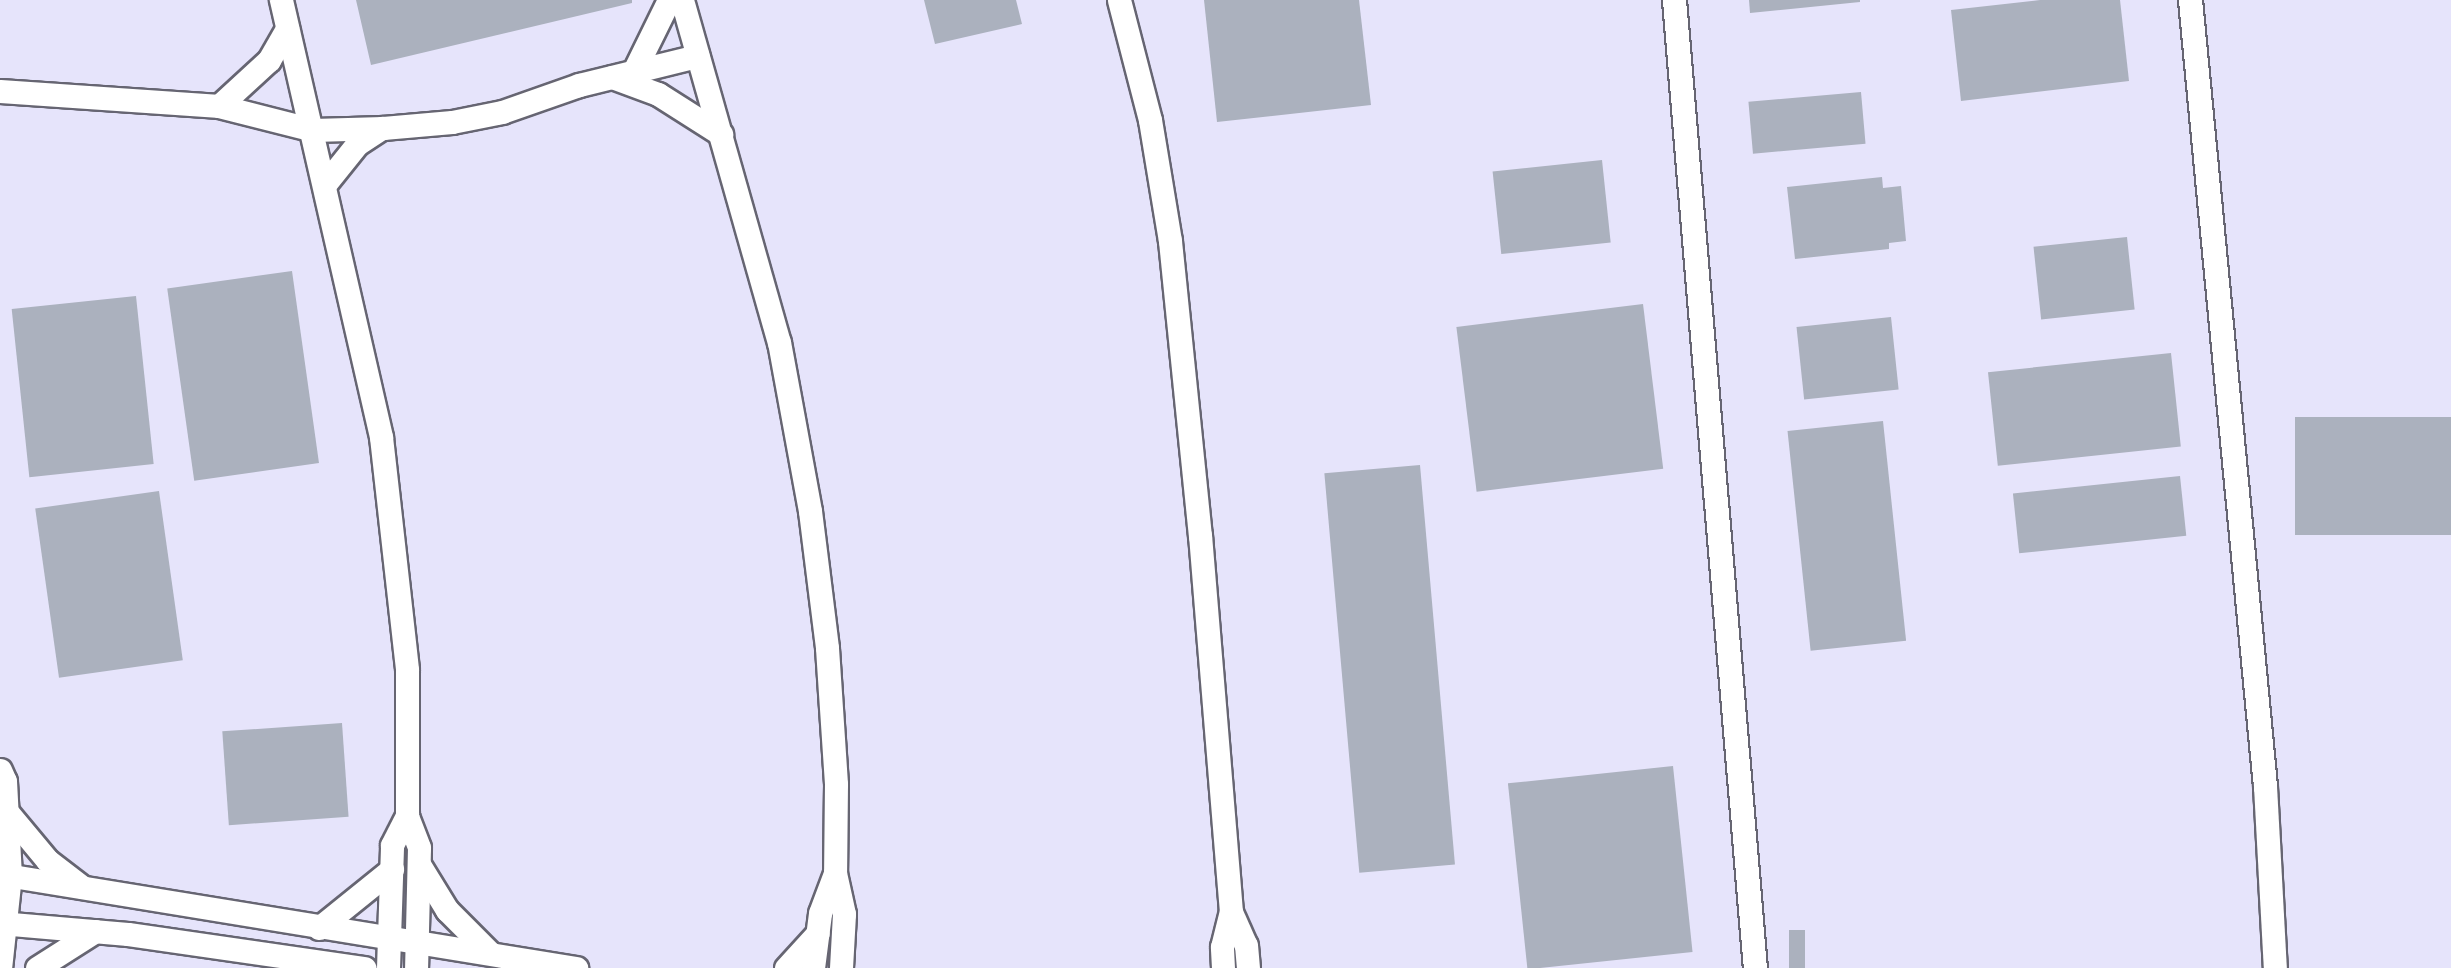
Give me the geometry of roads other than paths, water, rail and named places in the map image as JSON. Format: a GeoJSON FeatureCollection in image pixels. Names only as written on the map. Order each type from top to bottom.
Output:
{"type":"FeatureCollection","features":[{"type":"Feature","properties":{"kind":"street"},"geometry":{"type":"LineString","coordinates":[[281,0],[313,130],[381,437],[407,670],[407,816],[419,848],[416,968]]}},
{"type":"Feature","properties":{"kind":"street"},"geometry":{"type":"LineString","coordinates":[[623,74],[669,0]]}},
{"type":"Feature","properties":{"kind":"street"},"geometry":{"type":"LineString","coordinates":[[682,0],[779,342],[810,511],[834,757],[835,873],[844,914],[842,956],[855,968]]}},
{"type":"Feature","properties":{"kind":"street"},"geometry":{"type":"LineString","coordinates":[[1119,0],[1150,120],[1170,241],[1200,535],[1231,912],[1222,947],[1223,968]]}},
{"type":"Feature","properties":{"kind":"street"},"geometry":{"type":"LineString","coordinates":[[1674,0],[1755,968]]}},
{"type":"Feature","properties":{"kind":"street"},"geometry":{"type":"LineString","coordinates":[[2190,0],[2265,786],[2275,968]]}},
{"type":"Feature","properties":{"kind":"street"},"geometry":{"type":"LineString","coordinates":[[219,106],[269,60],[287,29]]}},
{"type":"Feature","properties":{"kind":"street"},"geometry":{"type":"LineString","coordinates":[[0,91],[219,106],[313,130],[383,128],[452,122],[502,112],[623,74],[697,56]]}},
{"type":"Feature","properties":{"kind":"street"},"geometry":{"type":"LineString","coordinates":[[623,74],[721,134]]}},
{"type":"Feature","properties":{"kind":"street"},"geometry":{"type":"LineString","coordinates":[[325,184],[357,145],[383,128]]}},
{"type":"Feature","properties":{"kind":"street"},"geometry":{"type":"LineString","coordinates":[[0,770],[8,813],[0,968]]}},
{"type":"Feature","properties":{"kind":"street"},"geometry":{"type":"LineString","coordinates":[[8,813],[47,860],[84,889]]}},
{"type":"Feature","properties":{"kind":"street"},"geometry":{"type":"LineString","coordinates":[[388,968],[392,845],[407,816]]}},
{"type":"Feature","properties":{"kind":"street"},"geometry":{"type":"LineString","coordinates":[[419,865],[447,909],[489,953]]}},
{"type":"Feature","properties":{"kind":"street"},"geometry":{"type":"LineString","coordinates":[[319,928],[392,869]]}},
{"type":"Feature","properties":{"kind":"street"},"geometry":{"type":"LineString","coordinates":[[813,968],[818,933],[835,873]]}},
{"type":"Feature","properties":{"kind":"street"},"geometry":{"type":"LineString","coordinates":[[5,875],[576,968]]}},
{"type":"Feature","properties":{"kind":"street"},"geometry":{"type":"LineString","coordinates":[[1231,912],[1246,945],[1248,968]]}},
{"type":"Feature","properties":{"kind":"street"},"geometry":{"type":"LineString","coordinates":[[4,923],[95,931],[365,968]]}},
{"type":"Feature","properties":{"kind":"street"},"geometry":{"type":"LineString","coordinates":[[37,968],[95,931]]}},
{"type":"Feature","properties":{"kind":"street"},"geometry":{"type":"LineString","coordinates":[[786,968],[818,933]]}}]}
